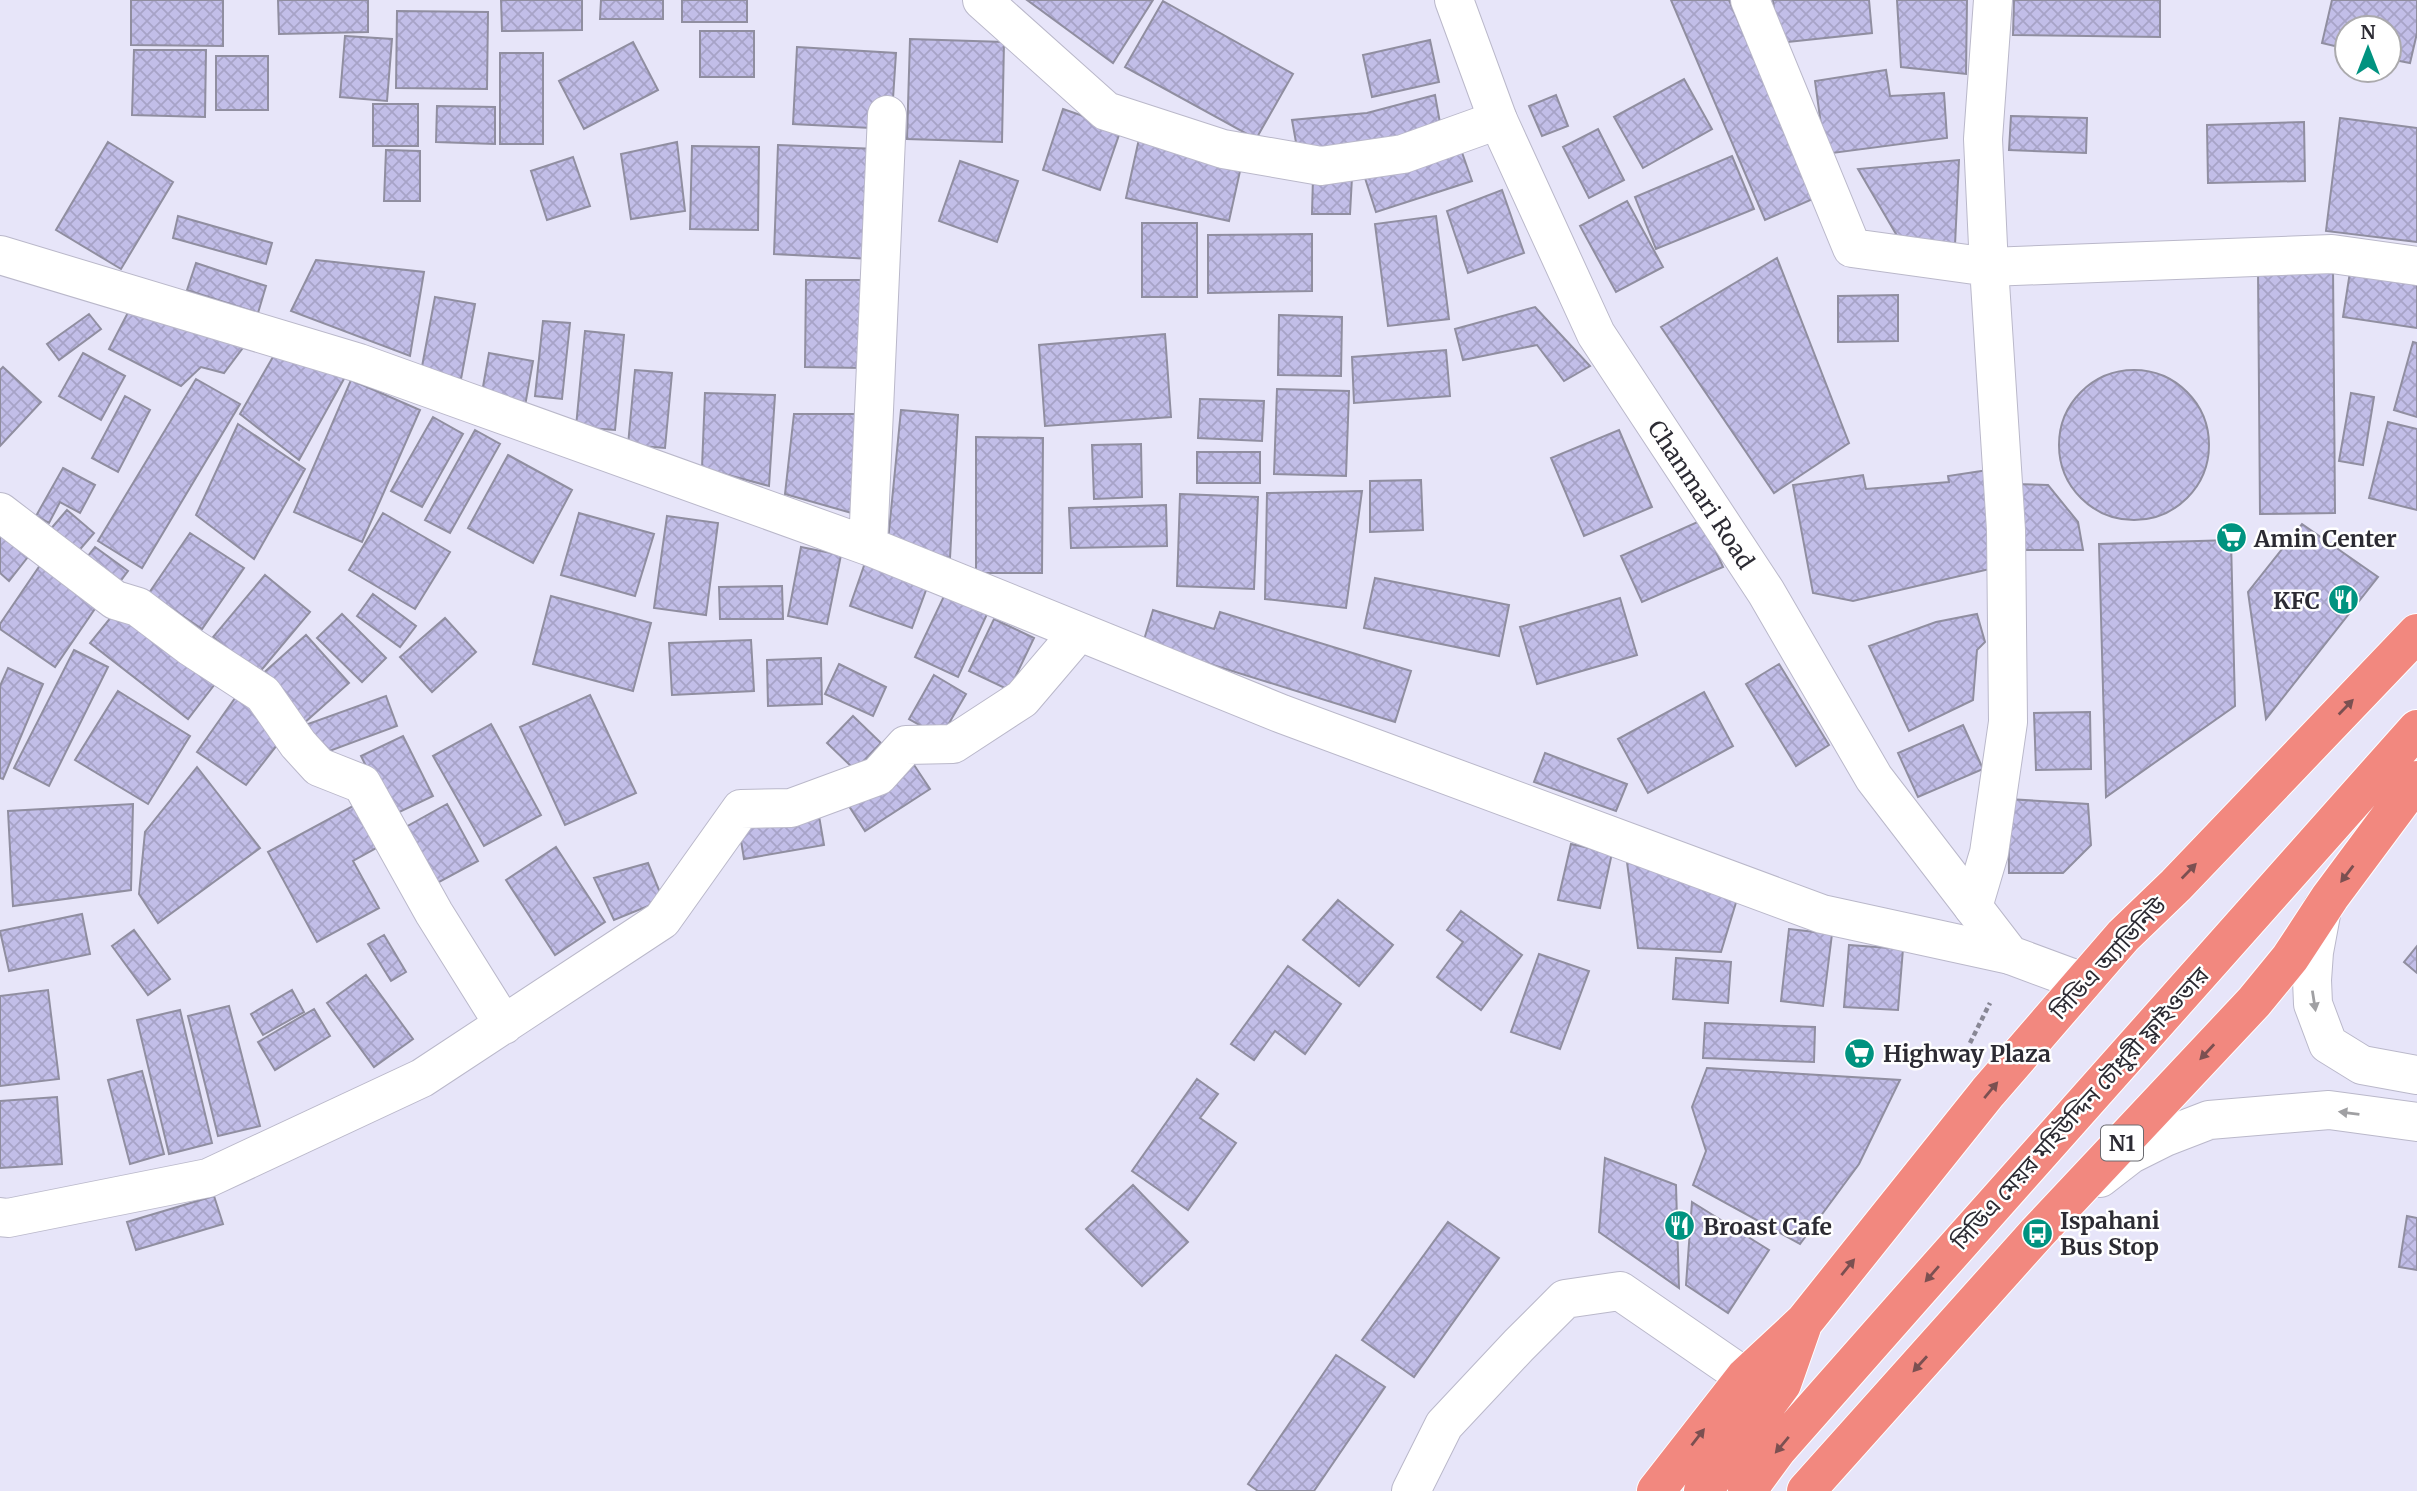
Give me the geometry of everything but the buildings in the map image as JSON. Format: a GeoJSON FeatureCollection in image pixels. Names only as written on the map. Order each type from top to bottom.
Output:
{"type":"FeatureCollection","features":[{"type":"Feature","properties":{"kind":"highway","name":"সিডিএ অ্যাভিনিউ"},"geometry":{"type":"LineString","coordinates":[[1656,1491],[1745,1377],[1804,1322],[1988,1093],[2123,936],[2176,885],[2417,633]]}},
{"type":"Feature","properties":{"kind":"highway","name":"সিডিএ মেয়র মহিউদ্দিন চৌধুরী ফ্লাইওভার"},"geometry":{"type":"LineString","coordinates":[[1747,1491],[1795,1430],[2417,729]]}},
{"type":"Feature","properties":{"kind":"highway"},"geometry":{"type":"LineString","coordinates":[[2182,993],[2417,765]]}},
{"type":"Feature","properties":{"kind":"highway","name":"N1"},"geometry":{"type":"LineString","coordinates":[[1807,1491],[2071,1196],[2254,1002],[2290,958],[2322,909],[2417,780]]}},
{"type":"Feature","properties":{"kind":"highway"},"geometry":{"type":"LineString","coordinates":[[1703,1491],[1782,1384],[1804,1322]]}},
{"type":"Feature","properties":{"kind":"street"},"geometry":{"type":"LineString","coordinates":[[982,0],[1106,111],[1223,149],[1321,166],[1403,154],[1498,120]]}},
{"type":"Feature","properties":{"kind":"street","name":"Chanmari Road"},"geometry":{"type":"LineString","coordinates":[[1454,0],[1498,120],[1596,334],[1766,592],[1874,778],[2010,955]]}},
{"type":"Feature","properties":{"kind":"street"},"geometry":{"type":"LineString","coordinates":[[1751,0],[1852,248],[1989,267],[2332,254],[2417,266]]}},
{"type":"Feature","properties":{"kind":"street"},"geometry":{"type":"LineString","coordinates":[[1973,907],[1989,853],[2008,722],[2006,530],[1983,139],[1993,0]]}},
{"type":"Feature","properties":{"kind":"street"},"geometry":{"type":"LineString","coordinates":[[868,546],[887,115]]}},
{"type":"Feature","properties":{"kind":"street"},"geometry":{"type":"LineString","coordinates":[[0,255],[359,363],[868,546],[1282,714],[1822,914],[2010,955],[2083,982]]}},
{"type":"Feature","properties":{"kind":"street"},"geometry":{"type":"LineString","coordinates":[[0,512],[115,600],[138,607],[263,694],[298,744],[320,766],[362,783],[434,913],[504,1025]]}},
{"type":"Feature","properties":{"kind":"street"},"geometry":{"type":"LineString","coordinates":[[0,1217],[8,1218],[208,1178],[422,1078],[662,920],[741,809],[791,808],[878,776],[906,745],[953,744],[1022,699],[1079,632]]}},
{"type":"Feature","properties":{"kind":"street"},"geometry":{"type":"LineString","coordinates":[[2322,909],[2314,952],[2313,1004],[2328,1044],[2362,1065],[2417,1075]]}},
{"type":"Feature","properties":{"kind":"street"},"geometry":{"type":"LineString","coordinates":[[2071,1196],[2131,1154],[2209,1120],[2329,1110],[2417,1122]]}},
{"type":"Feature","properties":{"kind":"street"},"geometry":{"type":"LineString","coordinates":[[1411,1491],[1444,1425],[1566,1299],[1620,1291],[1745,1377]]}},
{"type":"Feature","properties":{"kind":"place","name":"Amin Center"},"geometry":{"type":"Point","coordinates":[2231,538]}},
{"type":"Feature","properties":{"kind":"place","name":"KFC"},"geometry":{"type":"Point","coordinates":[2343,600]}},
{"type":"Feature","properties":{"kind":"place","name":"Highway Plaza"},"geometry":{"type":"Point","coordinates":[1860,1053]}},
{"type":"Feature","properties":{"kind":"place","name":"Broast Cafe"},"geometry":{"type":"Point","coordinates":[1680,1226]}},
{"type":"Feature","properties":{"kind":"place","name":"Ispahani Bus Stop"},"geometry":{"type":"Point","coordinates":[2037,1233]}}]}
